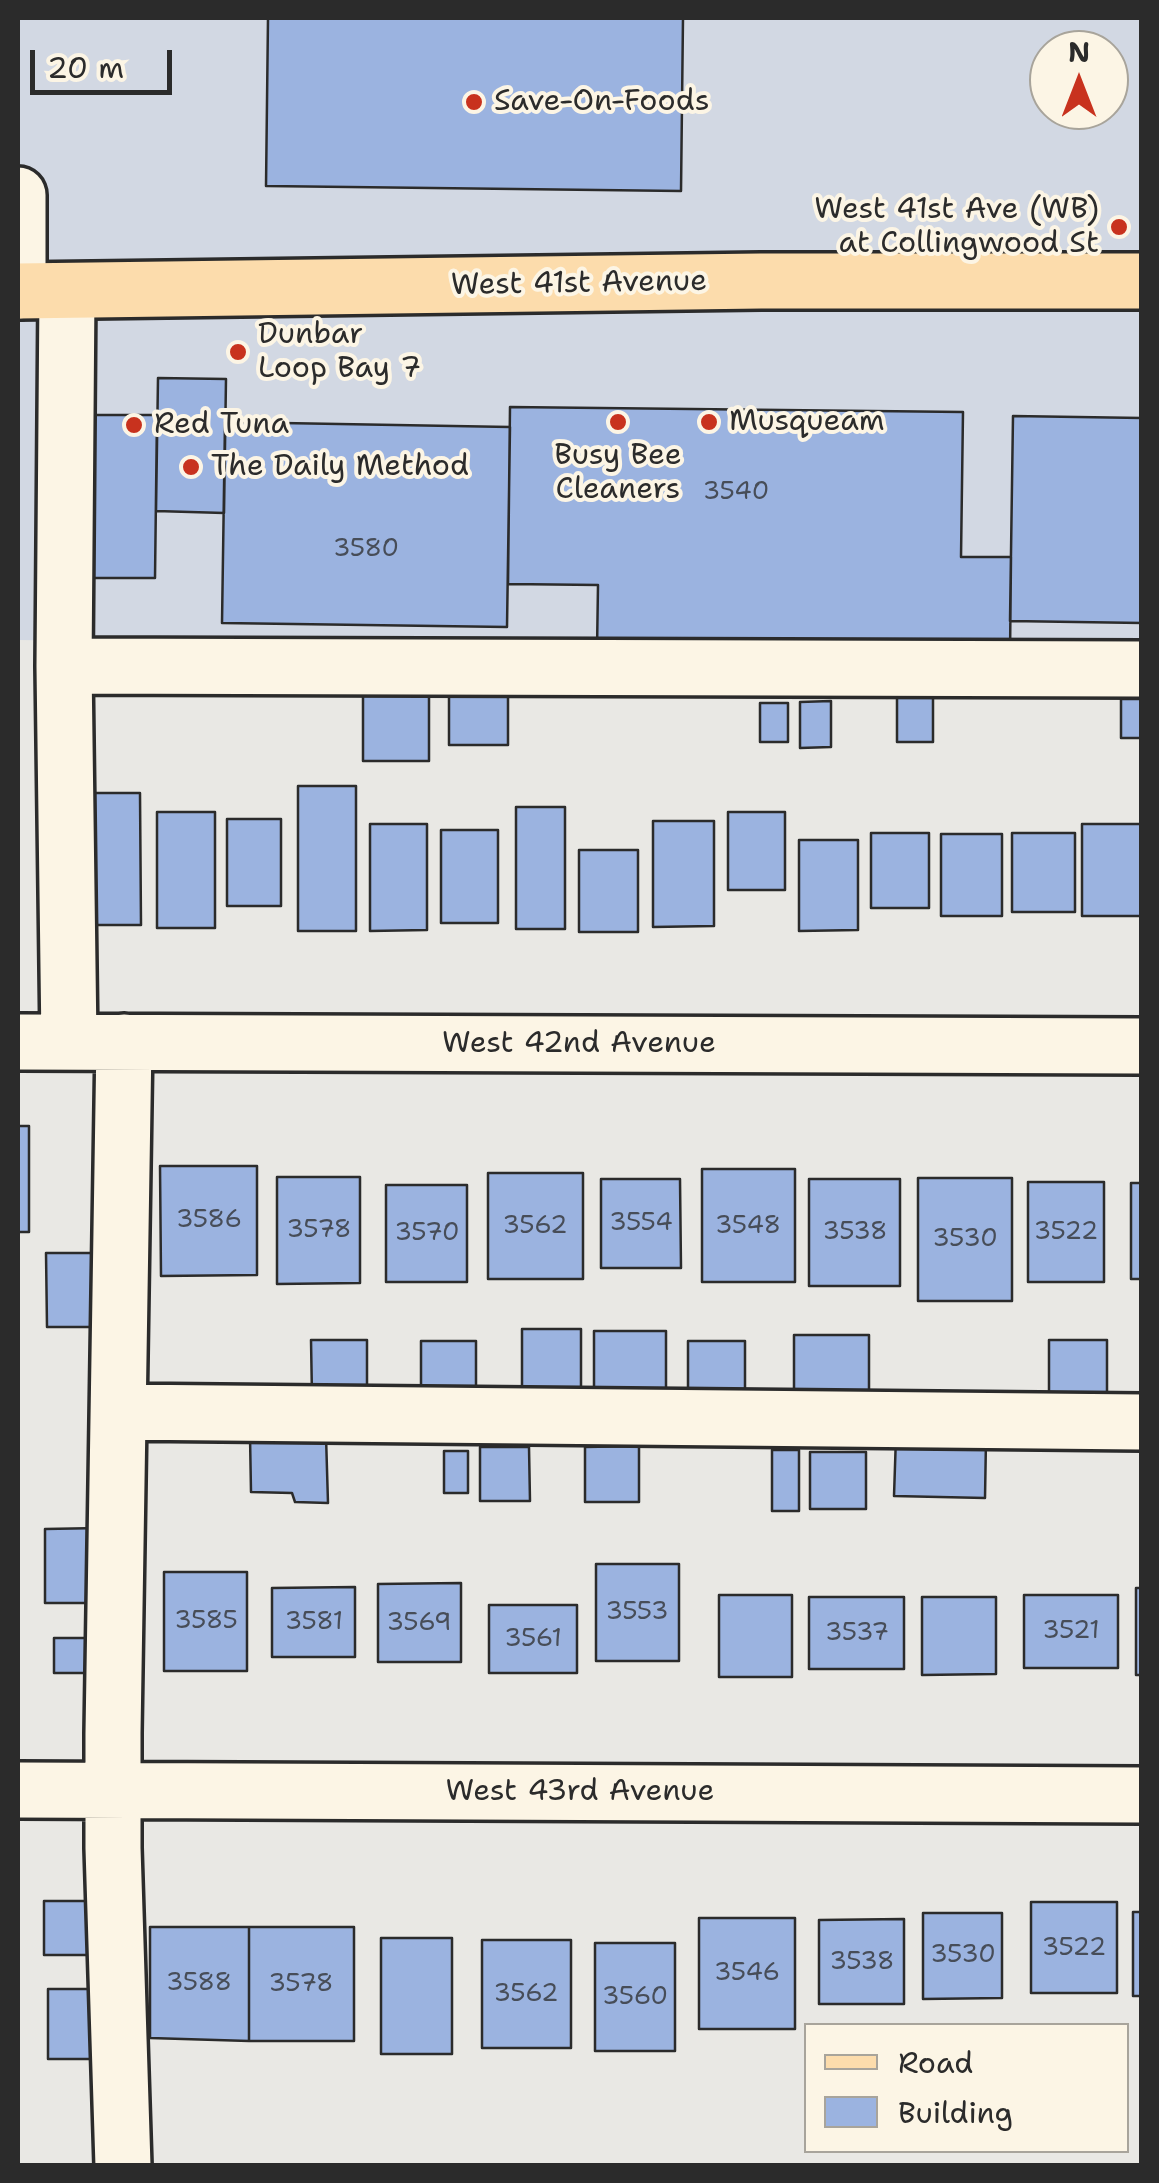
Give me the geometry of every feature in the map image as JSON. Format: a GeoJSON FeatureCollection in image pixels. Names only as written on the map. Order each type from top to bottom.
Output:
{"type":"FeatureCollection","features":[{"type":"Feature","properties":{"kind":"main road","name":"West 41st Avenue"},"geometry":{"type":"LineString","coordinates":[[42,291],[762,281],[1142,281]]}},
{"type":"Feature","properties":{"kind":"street"},"geometry":{"type":"LineString","coordinates":[[18,195],[42,291],[64,666],[43,1042]]}},
{"type":"Feature","properties":{"kind":"street"},"geometry":{"type":"LineString","coordinates":[[64,666],[1142,669]]}},
{"type":"Feature","properties":{"kind":"street","name":"West 42nd Avenue"},"geometry":{"type":"LineString","coordinates":[[43,1042],[1142,1046]]}},
{"type":"Feature","properties":{"kind":"street"},"geometry":{"type":"LineString","coordinates":[[123,2166],[113,1790],[124,1042]]}},
{"type":"Feature","properties":{"kind":"street"},"geometry":{"type":"LineString","coordinates":[[119,1412],[1142,1422]]}},
{"type":"Feature","properties":{"kind":"street","name":"West 43rd Avenue"},"geometry":{"type":"LineString","coordinates":[[18,1790],[1142,1794]]}},
{"type":"Feature","properties":{"kind":"shaded area"},"geometry":{"type":"Polygon","coordinates":[[[18,18],[1141,18],[1141,654],[18,640],[18,18]]]}},
{"type":"Feature","properties":{"kind":"building","name":"Save-On-Foods"},"geometry":{"type":"Polygon","coordinates":[[[268,18],[683,18],[681,191],[266,186],[268,18]]]}},
{"type":"Feature","properties":{"kind":"building","name":"The Daily Method"},"geometry":{"type":"Polygon","coordinates":[[[158,378],[226,379],[224,513],[156,511],[158,378]]]}},
{"type":"Feature","properties":{"kind":"building"},"geometry":{"type":"Polygon","coordinates":[[[510,407],[963,412],[961,557],[1011,557],[1010,656],[597,650],[598,585],[508,584],[510,407]]]}},
{"type":"Feature","properties":{"kind":"building"},"geometry":{"type":"Polygon","coordinates":[[[86,415],[157,415],[155,578],[83,578],[86,415]]]}},
{"type":"Feature","properties":{"kind":"building"},"geometry":{"type":"Polygon","coordinates":[[[1013,416],[1142,418],[1142,623],[1010,621],[1013,416]]]}},
{"type":"Feature","properties":{"kind":"building"},"geometry":{"type":"Polygon","coordinates":[[[225,422],[510,427],[507,627],[222,623],[225,422]]]}},
{"type":"Feature","properties":{"kind":"building"},"geometry":{"type":"Polygon","coordinates":[[[363,691],[429,691],[429,761],[363,761],[363,691]]]}},
{"type":"Feature","properties":{"kind":"building"},"geometry":{"type":"Polygon","coordinates":[[[897,695],[933,695],[933,742],[897,742],[897,695]]]}},
{"type":"Feature","properties":{"kind":"building"},"geometry":{"type":"Polygon","coordinates":[[[449,696],[508,696],[508,745],[449,745],[449,696]]]}},
{"type":"Feature","properties":{"kind":"building"},"geometry":{"type":"Polygon","coordinates":[[[1121,699],[1142,699],[1142,738],[1121,738],[1121,699]]]}},
{"type":"Feature","properties":{"kind":"building"},"geometry":{"type":"Polygon","coordinates":[[[831,701],[831,747],[800,748],[800,702],[831,701]]]}},
{"type":"Feature","properties":{"kind":"building"},"geometry":{"type":"Polygon","coordinates":[[[760,703],[788,703],[788,742],[760,742],[760,703]]]}},
{"type":"Feature","properties":{"kind":"building"},"geometry":{"type":"Polygon","coordinates":[[[298,786],[356,786],[356,931],[298,931],[298,786]]]}},
{"type":"Feature","properties":{"kind":"building"},"geometry":{"type":"Polygon","coordinates":[[[81,793],[140,793],[141,925],[81,925],[81,793]]]}},
{"type":"Feature","properties":{"kind":"building"},"geometry":{"type":"Polygon","coordinates":[[[516,807],[565,807],[565,929],[516,929],[516,807]]]}},
{"type":"Feature","properties":{"kind":"building"},"geometry":{"type":"Polygon","coordinates":[[[157,812],[215,812],[215,928],[157,928],[157,812]]]}},
{"type":"Feature","properties":{"kind":"building"},"geometry":{"type":"Polygon","coordinates":[[[728,812],[785,812],[785,890],[728,890],[728,812]]]}},
{"type":"Feature","properties":{"kind":"building"},"geometry":{"type":"Polygon","coordinates":[[[227,819],[281,819],[281,906],[227,906],[227,819]]]}},
{"type":"Feature","properties":{"kind":"building"},"geometry":{"type":"Polygon","coordinates":[[[653,821],[714,821],[714,926],[653,927],[653,821]]]}},
{"type":"Feature","properties":{"kind":"building"},"geometry":{"type":"Polygon","coordinates":[[[370,824],[427,824],[427,930],[370,931],[370,824]]]}},
{"type":"Feature","properties":{"kind":"building"},"geometry":{"type":"Polygon","coordinates":[[[1082,824],[1142,824],[1142,916],[1082,916],[1082,824]]]}},
{"type":"Feature","properties":{"kind":"building"},"geometry":{"type":"Polygon","coordinates":[[[441,830],[498,830],[498,923],[441,923],[441,830]]]}},
{"type":"Feature","properties":{"kind":"building"},"geometry":{"type":"Polygon","coordinates":[[[871,833],[929,833],[929,908],[871,908],[871,833]]]}},
{"type":"Feature","properties":{"kind":"building"},"geometry":{"type":"Polygon","coordinates":[[[1012,833],[1075,833],[1075,912],[1012,912],[1012,833]]]}},
{"type":"Feature","properties":{"kind":"building"},"geometry":{"type":"Polygon","coordinates":[[[941,834],[1002,834],[1002,916],[941,916],[941,834]]]}},
{"type":"Feature","properties":{"kind":"building"},"geometry":{"type":"Polygon","coordinates":[[[799,840],[858,840],[858,930],[799,931],[799,840]]]}},
{"type":"Feature","properties":{"kind":"building"},"geometry":{"type":"Polygon","coordinates":[[[579,850],[638,850],[638,932],[579,932],[579,850]]]}},
{"type":"Feature","properties":{"kind":"building"},"geometry":{"type":"Polygon","coordinates":[[[18,1126],[29,1126],[29,1232],[18,1232],[18,1126]]]}},
{"type":"Feature","properties":{"kind":"building"},"geometry":{"type":"Polygon","coordinates":[[[160,1166],[257,1166],[257,1275],[161,1276],[160,1166]]]}},
{"type":"Feature","properties":{"kind":"building"},"geometry":{"type":"Polygon","coordinates":[[[702,1169],[795,1169],[795,1282],[702,1282],[702,1169]]]}},
{"type":"Feature","properties":{"kind":"building"},"geometry":{"type":"Polygon","coordinates":[[[488,1173],[583,1173],[583,1279],[488,1279],[488,1173]]]}},
{"type":"Feature","properties":{"kind":"building"},"geometry":{"type":"Polygon","coordinates":[[[277,1177],[360,1177],[360,1283],[277,1284],[277,1177]]]}},
{"type":"Feature","properties":{"kind":"building"},"geometry":{"type":"Polygon","coordinates":[[[918,1178],[1012,1178],[1012,1301],[918,1301],[918,1178]]]}},
{"type":"Feature","properties":{"kind":"building"},"geometry":{"type":"Polygon","coordinates":[[[601,1179],[680,1179],[681,1268],[601,1268],[601,1179]]]}},
{"type":"Feature","properties":{"kind":"building"},"geometry":{"type":"Polygon","coordinates":[[[809,1179],[900,1179],[900,1286],[809,1286],[809,1179]]]}},
{"type":"Feature","properties":{"kind":"building"},"geometry":{"type":"Polygon","coordinates":[[[1028,1182],[1104,1182],[1104,1282],[1028,1282],[1028,1182]]]}},
{"type":"Feature","properties":{"kind":"building"},"geometry":{"type":"Polygon","coordinates":[[[1131,1183],[1142,1183],[1142,1279],[1131,1279],[1131,1183]]]}},
{"type":"Feature","properties":{"kind":"building"},"geometry":{"type":"Polygon","coordinates":[[[386,1185],[467,1185],[467,1282],[386,1282],[386,1185]]]}},
{"type":"Feature","properties":{"kind":"building"},"geometry":{"type":"Polygon","coordinates":[[[46,1253],[104,1253],[104,1327],[47,1327],[46,1253]]]}},
{"type":"Feature","properties":{"kind":"building"},"geometry":{"type":"Polygon","coordinates":[[[522,1329],[581,1329],[581,1398],[522,1398],[522,1329]]]}},
{"type":"Feature","properties":{"kind":"building"},"geometry":{"type":"Polygon","coordinates":[[[594,1331],[666,1331],[666,1401],[594,1401],[594,1331]]]}},
{"type":"Feature","properties":{"kind":"building"},"geometry":{"type":"Polygon","coordinates":[[[794,1335],[869,1335],[869,1391],[794,1391],[794,1335]]]}},
{"type":"Feature","properties":{"kind":"building"},"geometry":{"type":"Polygon","coordinates":[[[311,1340],[367,1340],[367,1397],[312,1397],[311,1340]]]}},
{"type":"Feature","properties":{"kind":"building"},"geometry":{"type":"Polygon","coordinates":[[[1049,1340],[1107,1340],[1107,1402],[1049,1402],[1049,1340]]]}},
{"type":"Feature","properties":{"kind":"building"},"geometry":{"type":"Polygon","coordinates":[[[421,1341],[476,1341],[476,1402],[421,1402],[421,1341]]]}},
{"type":"Feature","properties":{"kind":"building"},"geometry":{"type":"Polygon","coordinates":[[[688,1341],[745,1341],[745,1398],[688,1398],[688,1341]]]}},
{"type":"Feature","properties":{"kind":"building"},"geometry":{"type":"Polygon","coordinates":[[[250,1436],[326,1436],[328,1503],[295,1502],[292,1493],[251,1492],[250,1436]]]}},
{"type":"Feature","properties":{"kind":"building"},"geometry":{"type":"Polygon","coordinates":[[[896,1436],[986,1439],[985,1498],[894,1496],[896,1436]]]}},
{"type":"Feature","properties":{"kind":"building"},"geometry":{"type":"Polygon","coordinates":[[[639,1446],[639,1502],[585,1502],[585,1447],[639,1446]]]}},
{"type":"Feature","properties":{"kind":"building"},"geometry":{"type":"Polygon","coordinates":[[[480,1447],[529,1447],[530,1501],[480,1501],[480,1447]]]}},
{"type":"Feature","properties":{"kind":"building"},"geometry":{"type":"Polygon","coordinates":[[[772,1450],[799,1450],[799,1511],[772,1511],[772,1450]]]}},
{"type":"Feature","properties":{"kind":"building"},"geometry":{"type":"Polygon","coordinates":[[[444,1451],[468,1451],[468,1493],[444,1493],[444,1451]]]}},
{"type":"Feature","properties":{"kind":"building"},"geometry":{"type":"Polygon","coordinates":[[[810,1452],[866,1452],[866,1509],[810,1509],[810,1452]]]}},
{"type":"Feature","properties":{"kind":"building"},"geometry":{"type":"Polygon","coordinates":[[[101,1528],[101,1603],[45,1603],[45,1529],[101,1528]]]}},
{"type":"Feature","properties":{"kind":"building"},"geometry":{"type":"Polygon","coordinates":[[[596,1564],[679,1564],[679,1661],[596,1661],[596,1564]]]}},
{"type":"Feature","properties":{"kind":"building"},"geometry":{"type":"Polygon","coordinates":[[[164,1572],[247,1572],[247,1671],[164,1671],[164,1572]]]}},
{"type":"Feature","properties":{"kind":"building"},"geometry":{"type":"Polygon","coordinates":[[[461,1583],[461,1662],[378,1662],[378,1584],[461,1583]]]}},
{"type":"Feature","properties":{"kind":"building"},"geometry":{"type":"Polygon","coordinates":[[[355,1587],[355,1657],[272,1657],[272,1588],[355,1587]]]}},
{"type":"Feature","properties":{"kind":"building"},"geometry":{"type":"Polygon","coordinates":[[[1136,1588],[1142,1588],[1142,1675],[1136,1675],[1136,1588]]]}},
{"type":"Feature","properties":{"kind":"building"},"geometry":{"type":"Polygon","coordinates":[[[719,1595],[792,1595],[792,1677],[719,1677],[719,1595]]]}},
{"type":"Feature","properties":{"kind":"building"},"geometry":{"type":"Polygon","coordinates":[[[1024,1595],[1118,1595],[1118,1668],[1024,1668],[1024,1595]]]}},
{"type":"Feature","properties":{"kind":"building"},"geometry":{"type":"Polygon","coordinates":[[[809,1597],[904,1597],[904,1669],[809,1669],[809,1597]]]}},
{"type":"Feature","properties":{"kind":"building"},"geometry":{"type":"Polygon","coordinates":[[[922,1597],[996,1597],[996,1674],[922,1675],[922,1597]]]}},
{"type":"Feature","properties":{"kind":"building"},"geometry":{"type":"Polygon","coordinates":[[[489,1605],[577,1605],[577,1673],[489,1673],[489,1605]]]}},
{"type":"Feature","properties":{"kind":"building"},"geometry":{"type":"Polygon","coordinates":[[[54,1638],[97,1638],[97,1673],[54,1673],[54,1638]]]}},
{"type":"Feature","properties":{"kind":"building"},"geometry":{"type":"Polygon","coordinates":[[[44,1901],[102,1901],[102,1955],[44,1955],[44,1901]]]}},
{"type":"Feature","properties":{"kind":"building"},"geometry":{"type":"Polygon","coordinates":[[[1031,1902],[1117,1902],[1117,1993],[1031,1993],[1031,1902]]]}},
{"type":"Feature","properties":{"kind":"building"},"geometry":{"type":"Polygon","coordinates":[[[1133,1912],[1142,1912],[1142,1996],[1133,1996],[1133,1912]]]}},
{"type":"Feature","properties":{"kind":"building"},"geometry":{"type":"Polygon","coordinates":[[[923,1913],[1002,1913],[1002,1998],[923,1999],[923,1913]]]}},
{"type":"Feature","properties":{"kind":"building"},"geometry":{"type":"Polygon","coordinates":[[[699,1918],[795,1918],[795,2029],[699,2029],[699,1918]]]}},
{"type":"Feature","properties":{"kind":"building"},"geometry":{"type":"Polygon","coordinates":[[[904,1919],[904,2004],[819,2004],[819,1920],[904,1919]]]}},
{"type":"Feature","properties":{"kind":"building"},"geometry":{"type":"Polygon","coordinates":[[[150,1927],[249,1927],[249,2041],[150,2038],[150,1927]]]}},
{"type":"Feature","properties":{"kind":"building"},"geometry":{"type":"Polygon","coordinates":[[[249,1927],[354,1927],[354,2041],[249,2041],[249,1927]]]}},
{"type":"Feature","properties":{"kind":"building"},"geometry":{"type":"Polygon","coordinates":[[[381,1938],[452,1938],[452,2054],[381,2054],[381,1938]]]}},
{"type":"Feature","properties":{"kind":"building"},"geometry":{"type":"Polygon","coordinates":[[[482,1940],[571,1940],[571,2048],[482,2048],[482,1940]]]}},
{"type":"Feature","properties":{"kind":"building"},"geometry":{"type":"Polygon","coordinates":[[[595,1943],[675,1943],[675,2051],[595,2051],[595,1943]]]}},
{"type":"Feature","properties":{"kind":"building"},"geometry":{"type":"Polygon","coordinates":[[[48,1989],[103,1989],[103,2059],[48,2059],[48,1989]]]}},
{"type":"Feature","properties":{"kind":"place","name":"Save-On-Foods"},"geometry":{"type":"Point","coordinates":[474,102]}},
{"type":"Feature","properties":{"kind":"place","name":"West 41st Ave (WB) at Collingwood St"},"geometry":{"type":"Point","coordinates":[1119,227]}},
{"type":"Feature","properties":{"kind":"place","name":"Dunbar Loop Bay 7"},"geometry":{"type":"Point","coordinates":[238,352]}},
{"type":"Feature","properties":{"kind":"place","name":"Busy Bee Cleaners"},"geometry":{"type":"Point","coordinates":[618,422]}},
{"type":"Feature","properties":{"kind":"place","name":"Musqueam"},"geometry":{"type":"Point","coordinates":[709,422]}},
{"type":"Feature","properties":{"kind":"place","name":"Red Tuna"},"geometry":{"type":"Point","coordinates":[134,425]}},
{"type":"Feature","properties":{"kind":"place","name":"The Daily Method"},"geometry":{"type":"Point","coordinates":[191,467]}}]}
